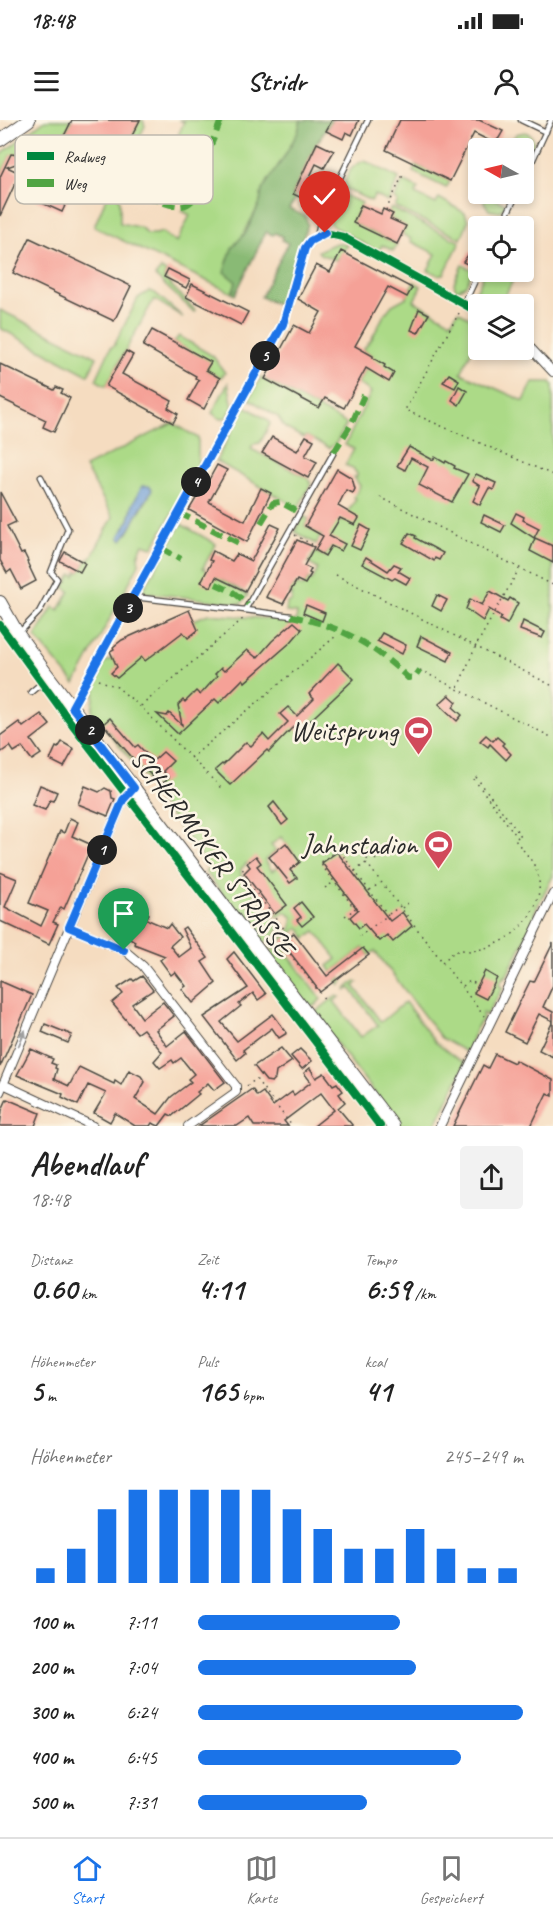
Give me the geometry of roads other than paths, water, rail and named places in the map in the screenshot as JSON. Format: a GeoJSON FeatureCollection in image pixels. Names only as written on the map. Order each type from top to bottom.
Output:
{"type":"FeatureCollection","features":[{"type":"Feature","properties":{"kind":"main road"},"geometry":{"type":"LineString","coordinates":[[0,140],[29,120]]}},
{"type":"Feature","properties":{"kind":"main road","name":"SCHERMCKER STRASSE"},"geometry":{"type":"LineString","coordinates":[[0,602],[5,624],[18,634],[393,1126]]}},
{"type":"Feature","properties":{"kind":"street"},"geometry":{"type":"LineString","coordinates":[[72,707],[283,324],[301,257],[313,239],[325,233],[343,237],[468,306]]}},
{"type":"Feature","properties":{"kind":"street"},"geometry":{"type":"LineString","coordinates":[[534,352],[553,372]]}},
{"type":"Feature","properties":{"kind":"street"},"geometry":{"type":"LineString","coordinates":[[93,1126],[2,1088],[123,800],[134,788]]}},
{"type":"Feature","properties":{"kind":"street"},"geometry":{"type":"LineString","coordinates":[[440,1126],[553,894]]}},
{"type":"Feature","properties":{"kind":"street"},"geometry":{"type":"LineString","coordinates":[[69,927],[124,950],[143,966],[237,1089],[188,1126]]}},
{"type":"Feature","properties":{"kind":"lane"},"geometry":{"type":"LineString","coordinates":[[313,239],[321,217],[368,120]]}},
{"type":"Feature","properties":{"kind":"lane"},"geometry":{"type":"LineString","coordinates":[[521,120],[546,132]]}},
{"type":"Feature","properties":{"kind":"lane"},"geometry":{"type":"LineString","coordinates":[[534,158],[551,120]]}},
{"type":"Feature","properties":{"kind":"lane"},"geometry":{"type":"LineString","coordinates":[[464,304],[474,282]]}},
{"type":"Feature","properties":{"kind":"lane"},"geometry":{"type":"LineString","coordinates":[[245,610],[334,452]]}},
{"type":"Feature","properties":{"kind":"lane"},"geometry":{"type":"LineString","coordinates":[[18,634],[39,612],[57,579],[51,572],[68,529],[41,477]]}},
{"type":"Feature","properties":{"kind":"lane"},"geometry":{"type":"LineString","coordinates":[[134,597],[291,616]]}},
{"type":"Feature","properties":{"kind":"lane"},"geometry":{"type":"LineString","coordinates":[[31,692],[49,677]]}},
{"type":"Feature","properties":{"kind":"water"},"geometry":{"type":"Polygon","coordinates":[[[142,486],[149,486],[152,489],[130,530],[122,540],[119,538],[120,535],[129,520],[133,504],[142,486]]]}},
{"type":"Feature","properties":{"kind":"place","name":"Weitsprung"},"geometry":{"type":"Point","coordinates":[419,756]}},
{"type":"Feature","properties":{"kind":"place","name":"Jahnstadion"},"geometry":{"type":"Point","coordinates":[438,870]}}]}
